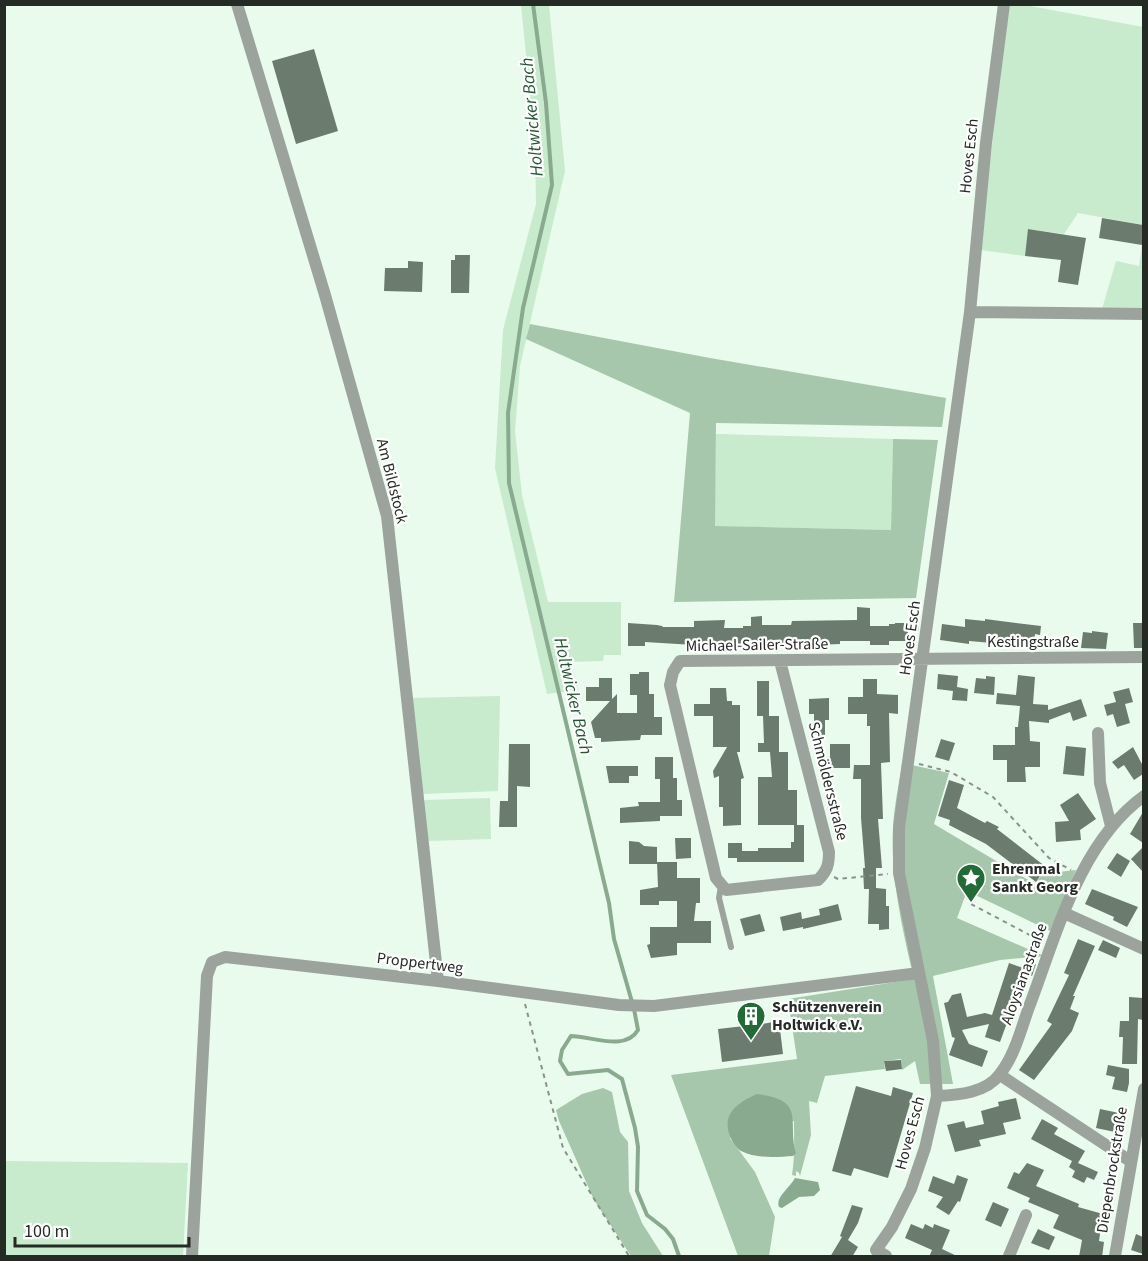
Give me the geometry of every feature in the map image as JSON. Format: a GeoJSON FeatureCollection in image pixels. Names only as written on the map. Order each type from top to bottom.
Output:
{"type":"FeatureCollection","features":[{"type":"Feature","properties":{"kind":"street","name":"Am Bildstock"},"geometry":{"type":"LineString","coordinates":[[237,4],[325,295],[387,516],[438,981]]}},
{"type":"Feature","properties":{"kind":"street","name":"Hoves Esch"},"geometry":{"type":"LineString","coordinates":[[886,1257],[876,1250],[892,1227],[911,1189],[925,1148],[937,1096],[933,1041],[899,873],[899,828],[970,312],[986,143],[1004,4]]}},
{"type":"Feature","properties":{"kind":"street"},"geometry":{"type":"LineString","coordinates":[[970,312],[1143,314]]}},
{"type":"Feature","properties":{"kind":"street","name":"Kestingstraße"},"geometry":{"type":"LineString","coordinates":[[923,659],[1143,657]]}},
{"type":"Feature","properties":{"kind":"street","name":"Michael-Sailer-Straße"},"geometry":{"type":"LineString","coordinates":[[721,885],[716,878],[670,686],[673,672],[680,661],[923,659]]}},
{"type":"Feature","properties":{"kind":"street","name":"Schmöldersstraße"},"geometry":{"type":"LineString","coordinates":[[780,661],[829,852],[829,865],[825,874]]}},
{"type":"Feature","properties":{"kind":"street"},"geometry":{"type":"LineString","coordinates":[[1098,733],[1100,783],[1111,825]]}},
{"type":"Feature","properties":{"kind":"street","name":"Aloysianastraße"},"geometry":{"type":"LineString","coordinates":[[1000,1075],[1014,1048],[1064,913],[1091,856],[1111,825],[1143,796]]}},
{"type":"Feature","properties":{"kind":"street"},"geometry":{"type":"LineString","coordinates":[[721,885],[726,890],[735,890],[818,880],[825,874]]}},
{"type":"Feature","properties":{"kind":"street"},"geometry":{"type":"LineString","coordinates":[[1064,913],[1143,950]]}},
{"type":"Feature","properties":{"kind":"street","name":"Proppertweg"},"geometry":{"type":"LineString","coordinates":[[192,1257],[207,976],[212,962],[225,957],[438,981],[619,1005],[654,1006],[919,973]]}},
{"type":"Feature","properties":{"kind":"street"},"geometry":{"type":"LineString","coordinates":[[937,1096],[961,1095],[987,1086],[1000,1075],[1130,1161]]}},
{"type":"Feature","properties":{"kind":"street","name":"Diepenbrockstraße"},"geometry":{"type":"LineString","coordinates":[[1115,1257],[1143,1089]]}},
{"type":"Feature","properties":{"kind":"street"},"geometry":{"type":"LineString","coordinates":[[1009,1257],[1026,1215]]}},
{"type":"Feature","properties":{"kind":"lane"},"geometry":{"type":"LineString","coordinates":[[721,885],[719,898],[731,946]]}},
{"type":"Feature","properties":{"kind":"path"},"geometry":{"type":"LineString","coordinates":[[908,761],[951,772],[993,797],[1049,858],[1081,876]]}},
{"type":"Feature","properties":{"kind":"path"},"geometry":{"type":"LineString","coordinates":[[825,874],[838,879],[899,873]]}},
{"type":"Feature","properties":{"kind":"path"},"geometry":{"type":"LineString","coordinates":[[971,904],[1052,946]]}},
{"type":"Feature","properties":{"kind":"path"},"geometry":{"type":"LineString","coordinates":[[522,992],[563,1148],[629,1257]]}},
{"type":"Feature","properties":{"kind":"shaded area"},"geometry":{"type":"Polygon","coordinates":[[[521,5],[549,5],[565,171],[520,366],[515,431],[522,495],[548,602],[621,602],[621,655],[604,655],[603,661],[571,662],[578,690],[547,694],[495,468],[503,330],[536,204],[535,143],[521,5]]]}},
{"type":"Feature","properties":{"kind":"shaded area"},"geometry":{"type":"Polygon","coordinates":[[[1008,5],[1025,5],[1143,27],[1143,225],[1078,213],[1064,234],[1029,229],[1025,256],[980,250],[1008,5]]]}},
{"type":"Feature","properties":{"kind":"shaded area"},"geometry":{"type":"Polygon","coordinates":[[[1143,236],[1143,309],[1102,309],[1116,261],[1139,266],[1143,236]]]}},
{"type":"Feature","properties":{"kind":"shaded area"},"geometry":{"type":"Polygon","coordinates":[[[530,324],[710,358],[946,398],[942,427],[716,423],[715,526],[891,530],[893,439],[938,440],[916,598],[674,602],[690,413],[526,339],[530,324]]]}},
{"type":"Feature","properties":{"kind":"shaded area"},"geometry":{"type":"Polygon","coordinates":[[[716,434],[893,439],[891,530],[714,526],[716,434]]]}},
{"type":"Feature","properties":{"kind":"shaded area"},"geometry":{"type":"Polygon","coordinates":[[[500,696],[498,791],[423,794],[408,698],[500,696]]]}},
{"type":"Feature","properties":{"kind":"shaded area"},"geometry":{"type":"Polygon","coordinates":[[[902,763],[949,773],[934,824],[1035,884],[1042,874],[1076,870],[1050,931],[967,891],[957,918],[1044,956],[1000,960],[933,976],[953,1084],[920,1084],[915,1061],[902,1070],[901,1059],[884,1061],[885,1069],[825,1076],[817,1103],[809,1101],[811,1135],[800,1176],[796,1171],[796,1176],[792,1175],[794,1121],[730,1138],[755,1172],[775,1217],[769,1256],[738,1256],[671,1075],[797,1059],[788,999],[914,979],[893,865],[895,804],[902,763]]]}},
{"type":"Feature","properties":{"kind":"shaded area"},"geometry":{"type":"Polygon","coordinates":[[[490,798],[491,839],[428,841],[420,806],[425,800],[490,798]]]}},
{"type":"Feature","properties":{"kind":"shaded area"},"geometry":{"type":"Polygon","coordinates":[[[603,1088],[612,1092],[620,1132],[628,1142],[629,1191],[642,1223],[663,1256],[631,1256],[594,1200],[559,1121],[556,1110],[582,1094],[603,1088]]]}},
{"type":"Feature","properties":{"kind":"shaded area"},"geometry":{"type":"Polygon","coordinates":[[[757,1094],[783,1101],[789,1107],[792,1114],[796,1153],[793,1156],[767,1157],[747,1154],[737,1148],[733,1142],[728,1121],[733,1109],[757,1094]]]}},
{"type":"Feature","properties":{"kind":"shaded area"},"geometry":{"type":"Polygon","coordinates":[[[5,1161],[188,1163],[183,1256],[5,1256],[5,1161]]]}},
{"type":"Feature","properties":{"kind":"shaded area"},"geometry":{"type":"Polygon","coordinates":[[[795,1178],[818,1182],[820,1190],[814,1196],[799,1197],[782,1208],[779,1207],[781,1196],[795,1178]]]}},
{"type":"Feature","properties":{"kind":"building"},"geometry":{"type":"Polygon","coordinates":[[[314,49],[338,131],[296,144],[272,61],[314,49]]]}},
{"type":"Feature","properties":{"kind":"building"},"geometry":{"type":"Polygon","coordinates":[[[1102,218],[1143,225],[1142,245],[1099,238],[1102,218]]]}},
{"type":"Feature","properties":{"kind":"building"},"geometry":{"type":"Polygon","coordinates":[[[1028,229],[1086,238],[1078,285],[1058,282],[1061,260],[1025,256],[1028,229]]]}},
{"type":"Feature","properties":{"kind":"building"},"geometry":{"type":"Polygon","coordinates":[[[455,255],[470,255],[469,293],[451,293],[451,260],[455,260],[455,255]]]}},
{"type":"Feature","properties":{"kind":"building"},"geometry":{"type":"Polygon","coordinates":[[[408,261],[423,262],[422,292],[384,291],[385,268],[408,268],[408,261]]]}},
{"type":"Feature","properties":{"kind":"building"},"geometry":{"type":"Polygon","coordinates":[[[857,607],[870,608],[870,626],[919,623],[918,632],[908,632],[908,641],[889,641],[889,645],[870,645],[870,641],[840,641],[840,644],[724,646],[724,642],[694,642],[694,645],[645,642],[645,646],[628,646],[628,623],[663,627],[694,627],[694,621],[725,620],[724,628],[743,628],[743,626],[751,626],[751,617],[762,616],[762,625],[791,625],[792,621],[857,620],[857,607]]]}},
{"type":"Feature","properties":{"kind":"building"},"geometry":{"type":"Polygon","coordinates":[[[965,619],[985,621],[985,619],[1041,626],[1040,635],[1035,634],[1034,644],[969,641],[969,644],[940,640],[942,624],[965,627],[965,619]]]}},
{"type":"Feature","properties":{"kind":"building"},"geometry":{"type":"Polygon","coordinates":[[[1133,623],[1143,623],[1143,648],[1134,648],[1133,623]]]}},
{"type":"Feature","properties":{"kind":"building"},"geometry":{"type":"Polygon","coordinates":[[[1092,631],[1108,633],[1106,649],[1081,648],[1083,632],[1092,633],[1092,631]]]}},
{"type":"Feature","properties":{"kind":"building"},"geometry":{"type":"Polygon","coordinates":[[[639,672],[649,672],[649,694],[654,694],[654,717],[662,717],[662,735],[641,735],[640,740],[601,742],[601,738],[595,738],[591,722],[610,701],[586,701],[586,687],[599,687],[599,678],[612,678],[612,699],[617,694],[617,713],[637,713],[637,695],[630,695],[630,674],[639,674],[639,672]]]}},
{"type":"Feature","properties":{"kind":"building"},"geometry":{"type":"Polygon","coordinates":[[[938,674],[958,676],[957,687],[968,689],[967,701],[952,700],[953,691],[937,689],[938,674]]]}},
{"type":"Feature","properties":{"kind":"building"},"geometry":{"type":"Polygon","coordinates":[[[1018,675],[1035,677],[1033,704],[1048,705],[1048,710],[1081,699],[1087,716],[1073,721],[1070,712],[1049,720],[1049,723],[1029,721],[1030,741],[1040,742],[1040,767],[1025,767],[1026,782],[1007,782],[1007,760],[993,760],[993,745],[1015,745],[1015,727],[1018,727],[1020,706],[996,704],[997,693],[1016,695],[1018,675]]]}},
{"type":"Feature","properties":{"kind":"building"},"geometry":{"type":"Polygon","coordinates":[[[986,676],[995,677],[994,695],[974,693],[976,678],[986,679],[986,676]]]}},
{"type":"Feature","properties":{"kind":"building"},"geometry":{"type":"Polygon","coordinates":[[[863,679],[877,679],[877,694],[898,695],[898,714],[889,713],[890,762],[881,763],[883,819],[878,819],[882,868],[876,868],[876,888],[886,889],[889,929],[879,930],[879,924],[868,924],[869,889],[864,889],[861,779],[853,779],[854,765],[870,765],[870,726],[867,726],[867,714],[848,714],[848,697],[863,697],[863,679]]]}},
{"type":"Feature","properties":{"kind":"building"},"geometry":{"type":"Polygon","coordinates":[[[757,681],[769,681],[769,716],[757,716],[757,681]]]}},
{"type":"Feature","properties":{"kind":"building"},"geometry":{"type":"Polygon","coordinates":[[[710,688],[726,688],[727,701],[732,701],[732,705],[740,705],[740,752],[737,752],[744,778],[741,779],[741,825],[723,826],[723,807],[719,807],[719,776],[714,778],[713,771],[727,747],[713,747],[713,716],[694,716],[694,704],[710,704],[710,688]]]}},
{"type":"Feature","properties":{"kind":"building"},"geometry":{"type":"Polygon","coordinates":[[[1129,688],[1133,702],[1125,704],[1130,723],[1117,727],[1113,714],[1107,716],[1104,705],[1116,702],[1113,692],[1129,688]]]}},
{"type":"Feature","properties":{"kind":"building"},"geometry":{"type":"Polygon","coordinates":[[[829,698],[829,720],[825,720],[825,735],[814,735],[814,714],[809,714],[809,699],[829,698]]]}},
{"type":"Feature","properties":{"kind":"building"},"geometry":{"type":"Polygon","coordinates":[[[763,716],[779,716],[779,752],[788,752],[788,790],[797,790],[797,825],[758,825],[758,777],[772,777],[770,752],[758,752],[758,743],[764,743],[763,716]]]}},
{"type":"Feature","properties":{"kind":"building"},"geometry":{"type":"Polygon","coordinates":[[[941,739],[955,743],[949,761],[935,757],[941,739]]]}},
{"type":"Feature","properties":{"kind":"building"},"geometry":{"type":"Polygon","coordinates":[[[509,744],[530,744],[530,787],[517,786],[517,827],[499,827],[500,801],[508,801],[509,744]]]}},
{"type":"Feature","properties":{"kind":"building"},"geometry":{"type":"Polygon","coordinates":[[[830,744],[850,744],[850,768],[830,768],[830,744]]]}},
{"type":"Feature","properties":{"kind":"building"},"geometry":{"type":"Polygon","coordinates":[[[1066,746],[1086,748],[1084,776],[1063,774],[1066,746]]]}},
{"type":"Feature","properties":{"kind":"building"},"geometry":{"type":"Polygon","coordinates":[[[1133,747],[1143,766],[1143,774],[1134,780],[1124,765],[1118,769],[1112,762],[1133,747]]]}},
{"type":"Feature","properties":{"kind":"building"},"geometry":{"type":"Polygon","coordinates":[[[655,757],[673,757],[673,778],[677,778],[677,800],[682,800],[682,816],[660,816],[660,821],[620,823],[620,808],[639,806],[638,802],[660,802],[660,779],[655,779],[655,757]]]}},
{"type":"Feature","properties":{"kind":"building"},"geometry":{"type":"Polygon","coordinates":[[[606,766],[638,766],[638,776],[629,776],[629,783],[609,783],[606,766]]]}},
{"type":"Feature","properties":{"kind":"building"},"geometry":{"type":"Polygon","coordinates":[[[949,780],[964,785],[957,808],[985,823],[987,821],[999,827],[997,829],[1046,867],[1036,882],[986,844],[949,825],[950,820],[938,816],[949,780]]]}},
{"type":"Feature","properties":{"kind":"building"},"geometry":{"type":"Polygon","coordinates":[[[1078,793],[1096,819],[1080,830],[1081,840],[1056,842],[1055,822],[1069,821],[1060,805],[1078,793]]]}},
{"type":"Feature","properties":{"kind":"building"},"geometry":{"type":"Polygon","coordinates":[[[1143,812],[1143,843],[1130,834],[1143,812]]]}},
{"type":"Feature","properties":{"kind":"building"},"geometry":{"type":"Polygon","coordinates":[[[794,825],[804,825],[804,862],[737,862],[737,858],[728,858],[728,843],[742,843],[742,851],[758,851],[758,848],[791,848],[791,842],[794,842],[794,825]]]}},
{"type":"Feature","properties":{"kind":"building"},"geometry":{"type":"Polygon","coordinates":[[[675,838],[691,838],[691,858],[676,859],[675,838]]]}},
{"type":"Feature","properties":{"kind":"building"},"geometry":{"type":"Polygon","coordinates":[[[629,841],[657,847],[657,864],[629,864],[629,841]]]}},
{"type":"Feature","properties":{"kind":"building"},"geometry":{"type":"Polygon","coordinates":[[[1143,847],[1143,872],[1131,859],[1143,847]]]}},
{"type":"Feature","properties":{"kind":"building"},"geometry":{"type":"Polygon","coordinates":[[[1117,853],[1130,861],[1121,877],[1107,868],[1117,853]]]}},
{"type":"Feature","properties":{"kind":"building"},"geometry":{"type":"Polygon","coordinates":[[[657,862],[677,862],[677,878],[700,878],[700,903],[696,903],[694,921],[711,921],[711,943],[677,943],[677,955],[651,958],[647,945],[650,944],[650,927],[677,927],[677,901],[659,901],[659,905],[640,905],[640,890],[658,887],[657,862]]]}},
{"type":"Feature","properties":{"kind":"building"},"geometry":{"type":"Polygon","coordinates":[[[1092,889],[1138,907],[1127,927],[1113,920],[1114,917],[1085,904],[1092,889]]]}},
{"type":"Feature","properties":{"kind":"building"},"geometry":{"type":"Polygon","coordinates":[[[838,904],[842,920],[783,931],[780,917],[801,912],[802,919],[820,915],[819,909],[838,904]]]}},
{"type":"Feature","properties":{"kind":"building"},"geometry":{"type":"Polygon","coordinates":[[[760,914],[765,931],[745,936],[740,919],[760,914]]]}},
{"type":"Feature","properties":{"kind":"building"},"geometry":{"type":"Polygon","coordinates":[[[1078,939],[1095,946],[1073,996],[1075,996],[1070,1009],[1079,1013],[1072,1031],[1034,1080],[1019,1070],[1052,1024],[1047,1021],[1069,975],[1064,973],[1078,939]]]}},
{"type":"Feature","properties":{"kind":"building"},"geometry":{"type":"Polygon","coordinates":[[[1103,940],[1120,948],[1116,958],[1098,950],[1103,940]]]}},
{"type":"Feature","properties":{"kind":"building"},"geometry":{"type":"Polygon","coordinates":[[[1028,961],[1036,964],[1032,976],[1025,974],[1000,1042],[985,1037],[989,1024],[962,1030],[969,1044],[988,1051],[982,1067],[949,1055],[955,1038],[952,1037],[944,1003],[948,1002],[952,995],[961,993],[967,1017],[985,1013],[992,1015],[1009,963],[1026,969],[1028,961]]]}},
{"type":"Feature","properties":{"kind":"building"},"geometry":{"type":"Polygon","coordinates":[[[1129,997],[1143,998],[1143,1020],[1138,1019],[1137,1064],[1122,1064],[1123,1037],[1119,1037],[1120,1021],[1129,1021],[1129,997]]]}},
{"type":"Feature","properties":{"kind":"building","name":"Schützenverein Holtwick e.V."},"geometry":{"type":"Polygon","coordinates":[[[761,1017],[762,1024],[779,1021],[783,1054],[722,1062],[718,1029],[753,1025],[751,1019],[761,1017]]]}},
{"type":"Feature","properties":{"kind":"building"},"geometry":{"type":"Polygon","coordinates":[[[901,1060],[902,1069],[886,1071],[884,1061],[901,1060]]]}},
{"type":"Feature","properties":{"kind":"building"},"geometry":{"type":"Polygon","coordinates":[[[1108,1065],[1129,1069],[1127,1092],[1112,1089],[1115,1077],[1106,1075],[1108,1065]]]}},
{"type":"Feature","properties":{"kind":"building"},"geometry":{"type":"Polygon","coordinates":[[[856,1086],[891,1096],[893,1087],[913,1093],[888,1178],[854,1168],[851,1176],[832,1171],[856,1086]]]}},
{"type":"Feature","properties":{"kind":"building"},"geometry":{"type":"Polygon","coordinates":[[[1016,1098],[1021,1119],[1003,1123],[1006,1134],[979,1140],[981,1146],[955,1152],[947,1125],[964,1121],[966,1128],[984,1124],[981,1111],[999,1106],[998,1102],[1016,1098]]]}},
{"type":"Feature","properties":{"kind":"building"},"geometry":{"type":"Polygon","coordinates":[[[1100,1109],[1119,1113],[1115,1132],[1096,1128],[1100,1109]]]}},
{"type":"Feature","properties":{"kind":"building"},"geometry":{"type":"Polygon","coordinates":[[[1042,1119],[1058,1128],[1054,1134],[1085,1151],[1078,1163],[1098,1172],[1094,1180],[1087,1177],[1084,1183],[1072,1177],[1075,1171],[1069,1167],[1072,1161],[1031,1139],[1042,1119]]]}},
{"type":"Feature","properties":{"kind":"building"},"geometry":{"type":"Polygon","coordinates":[[[1027,1163],[1044,1170],[1036,1186],[1079,1204],[1078,1207],[1103,1214],[1099,1241],[1104,1242],[1102,1257],[1079,1257],[1082,1240],[1053,1228],[1059,1215],[1028,1202],[1030,1198],[1007,1188],[1014,1172],[1019,1174],[1027,1163]]]}},
{"type":"Feature","properties":{"kind":"building"},"geometry":{"type":"Polygon","coordinates":[[[957,1175],[968,1179],[960,1202],[958,1201],[949,1215],[936,1207],[943,1197],[928,1191],[933,1176],[954,1184],[957,1175]]]}},
{"type":"Feature","properties":{"kind":"building"},"geometry":{"type":"Polygon","coordinates":[[[993,1202],[1009,1209],[1001,1227],[985,1220],[993,1202]]]}},
{"type":"Feature","properties":{"kind":"building"},"geometry":{"type":"Polygon","coordinates":[[[852,1205],[863,1208],[858,1223],[848,1240],[858,1247],[852,1257],[830,1257],[842,1237],[840,1236],[852,1205]]]}},
{"type":"Feature","properties":{"kind":"building"},"geometry":{"type":"Polygon","coordinates":[[[911,1224],[923,1229],[925,1224],[933,1228],[934,1224],[950,1230],[942,1249],[959,1257],[929,1257],[932,1250],[905,1238],[911,1224]]]}},
{"type":"Feature","properties":{"kind":"building"},"geometry":{"type":"Polygon","coordinates":[[[1038,1229],[1055,1237],[1049,1250],[1031,1243],[1038,1229]]]}},
{"type":"Feature","properties":{"kind":"building"},"geometry":{"type":"Polygon","coordinates":[[[1136,1234],[1143,1237],[1143,1254],[1131,1250],[1136,1234]]]}},
{"type":"Feature","properties":{"kind":"waterway","name":"Holtwicker Bach"},"geometry":{"type":"LineString","coordinates":[[533,4],[546,103],[552,185],[523,308],[508,413],[509,483],[609,903],[614,939],[632,1002]]}},
{"type":"Feature","properties":{"kind":"waterway","name":"Holtwicker Bach"},"geometry":{"type":"LineString","coordinates":[[634,1009],[638,1030],[632,1037],[616,1042],[571,1036],[562,1050],[560,1061],[568,1074],[608,1070],[622,1079],[638,1147],[637,1191],[647,1215],[665,1229],[673,1239],[679,1256]]}},
{"type":"Feature","properties":{"kind":"place","name":"Ehrenmal Sankt Georg"},"geometry":{"type":"Point","coordinates":[971,904]}},
{"type":"Feature","properties":{"kind":"place","name":"Schützenverein Holtwick e.V."},"geometry":{"type":"Point","coordinates":[751,1042]}}]}
